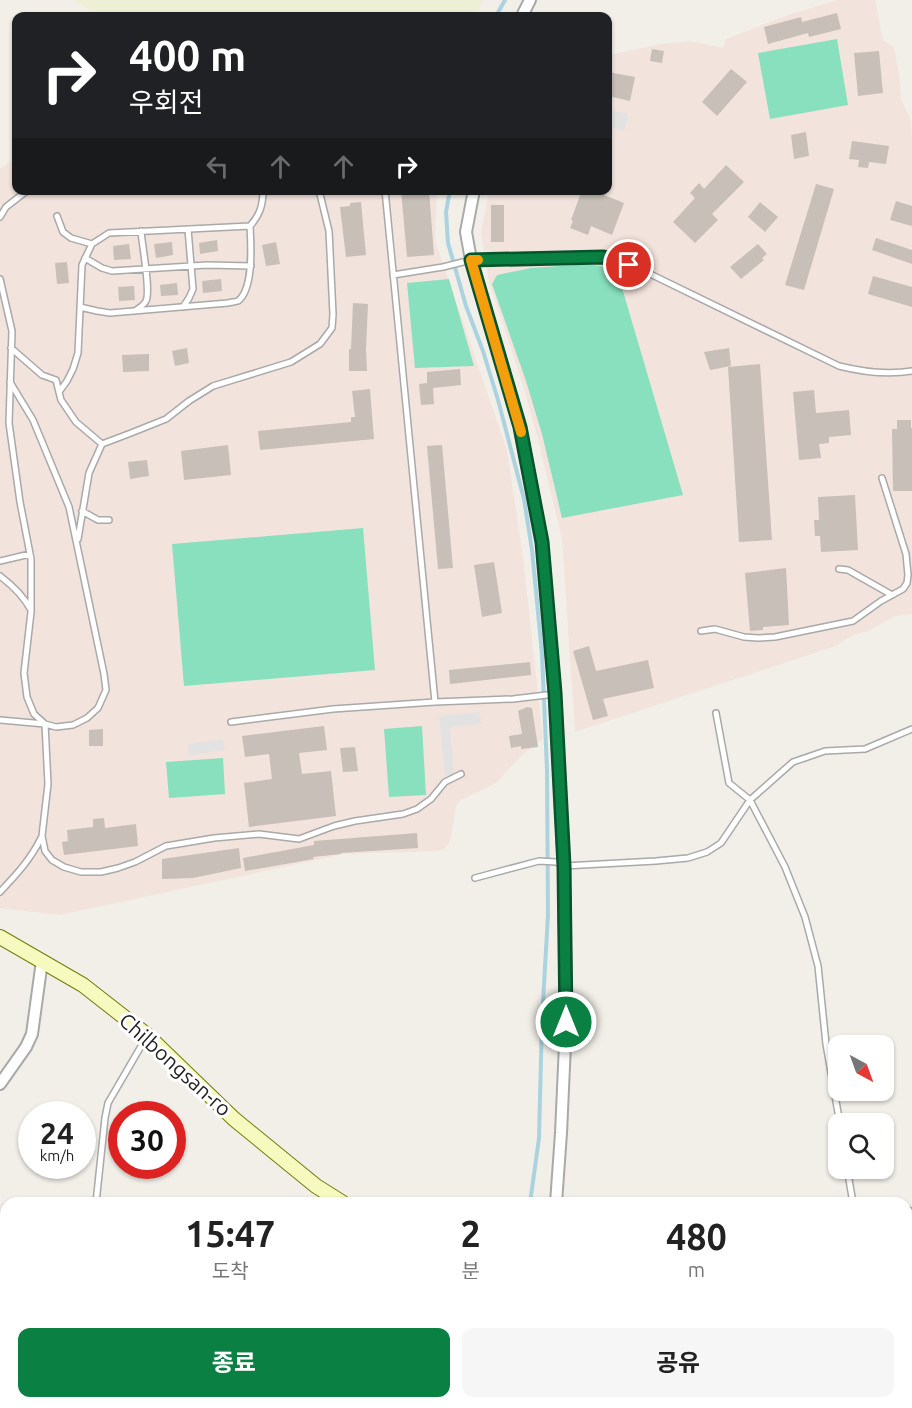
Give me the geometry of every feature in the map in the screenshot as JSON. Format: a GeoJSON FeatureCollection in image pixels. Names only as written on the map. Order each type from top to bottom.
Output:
{"type":"FeatureCollection","features":[{"type":"Feature","properties":{"kind":"street"},"geometry":{"type":"LineString","coordinates":[[473,195],[466,232],[471,260],[520,427],[542,542],[555,693],[566,1022],[556,1197]]}},
{"type":"Feature","properties":{"kind":"street","name":"Chilbongsan-ro"},"geometry":{"type":"LineString","coordinates":[[0,937],[83,985],[147,1035],[234,1119],[316,1186],[333,1197]]}},
{"type":"Feature","properties":{"kind":"street"},"geometry":{"type":"LineString","coordinates":[[0,1084],[26,1047],[32,1034],[42,961]]}},
{"type":"Feature","properties":{"kind":"lane"},"geometry":{"type":"LineString","coordinates":[[0,217],[6,207],[22,195]]}},
{"type":"Feature","properties":{"kind":"lane"},"geometry":{"type":"LineString","coordinates":[[80,307],[110,313],[228,303],[238,300],[246,289],[251,271],[250,225],[259,215],[263,195]]}},
{"type":"Feature","properties":{"kind":"lane"},"geometry":{"type":"LineString","coordinates":[[77,544],[89,473],[102,444],[166,418],[213,386],[291,362],[320,344],[332,328],[329,231],[320,195]]}},
{"type":"Feature","properties":{"kind":"lane"},"geometry":{"type":"LineString","coordinates":[[385,195],[435,702]]}},
{"type":"Feature","properties":{"kind":"lane"},"geometry":{"type":"LineString","coordinates":[[57,216],[63,232],[71,238],[92,244]]}},
{"type":"Feature","properties":{"kind":"lane"},"geometry":{"type":"LineString","coordinates":[[59,392],[73,369],[78,353],[82,265],[92,244],[109,233],[250,225]]}},
{"type":"Feature","properties":{"kind":"lane"},"geometry":{"type":"LineString","coordinates":[[183,307],[193,289],[188,229]]}},
{"type":"Feature","properties":{"kind":"lane"},"geometry":{"type":"LineString","coordinates":[[135,311],[146,300],[148,290],[141,231]]}},
{"type":"Feature","properties":{"kind":"lane"},"geometry":{"type":"LineString","coordinates":[[393,275],[471,260],[603,257],[640,269],[839,366],[877,373],[912,371]]}},
{"type":"Feature","properties":{"kind":"lane"},"geometry":{"type":"LineString","coordinates":[[85,258],[102,268],[112,270],[232,264],[251,266]]}},
{"type":"Feature","properties":{"kind":"lane"},"geometry":{"type":"LineString","coordinates":[[0,281],[12,331],[9,423],[30,554],[32,612],[24,673],[27,697],[34,714],[45,724],[48,784],[42,836],[45,851],[52,860],[64,867],[81,872],[101,872],[135,862],[166,846],[259,834],[299,839],[355,820],[403,813],[417,808],[431,799],[445,782],[461,774]]}},
{"type":"Feature","properties":{"kind":"lane"},"geometry":{"type":"LineString","coordinates":[[11,348],[42,375],[56,380],[61,400],[76,422],[102,444]]}},
{"type":"Feature","properties":{"kind":"lane"},"geometry":{"type":"LineString","coordinates":[[0,720],[56,727],[73,725],[87,718],[98,708],[106,690],[105,674],[69,507],[33,420],[10,382]]}},
{"type":"Feature","properties":{"kind":"lane"},"geometry":{"type":"LineString","coordinates":[[701,631],[715,629],[744,637],[775,637],[853,621],[903,589],[908,575],[906,554],[882,478]]}},
{"type":"Feature","properties":{"kind":"lane"},"geometry":{"type":"LineString","coordinates":[[82,511],[98,520],[109,520]]}},
{"type":"Feature","properties":{"kind":"lane"},"geometry":{"type":"LineString","coordinates":[[0,561],[30,554]]}},
{"type":"Feature","properties":{"kind":"lane"},"geometry":{"type":"LineString","coordinates":[[839,569],[848,570],[892,595]]}},
{"type":"Feature","properties":{"kind":"lane"},"geometry":{"type":"LineString","coordinates":[[0,576],[27,602],[32,612]]}},
{"type":"Feature","properties":{"kind":"lane"},"geometry":{"type":"LineString","coordinates":[[903,589],[910,592]]}},
{"type":"Feature","properties":{"kind":"lane"},"geometry":{"type":"LineString","coordinates":[[231,722],[333,710],[533,697],[555,693]]}},
{"type":"Feature","properties":{"kind":"lane"},"geometry":{"type":"LineString","coordinates":[[716,713],[729,783],[750,801],[785,867],[805,917],[818,966],[826,1044],[838,1113]]}},
{"type":"Feature","properties":{"kind":"lane"},"geometry":{"type":"LineString","coordinates":[[475,878],[538,861],[560,864],[656,861],[688,858],[707,852],[721,843],[750,801],[793,762],[825,751],[865,749],[912,729]]}},
{"type":"Feature","properties":{"kind":"lane"},"geometry":{"type":"LineString","coordinates":[[0,892],[26,864],[42,836]]}},
{"type":"Feature","properties":{"kind":"lane"},"geometry":{"type":"LineString","coordinates":[[97,1197],[108,1103],[147,1035]]}},
{"type":"Feature","properties":{"kind":"lane"},"geometry":{"type":"LineString","coordinates":[[849,1179],[852,1197]]}},
{"type":"Feature","properties":{"kind":"shaded area"},"geometry":{"type":"Polygon","coordinates":[[[837,0],[875,0],[883,40],[894,48],[901,99],[911,121],[912,614],[896,616],[868,631],[851,636],[836,646],[575,732],[562,539],[523,385],[489,282],[481,232],[488,195],[612,195],[612,54],[689,41],[723,48],[726,39],[788,15],[837,0]]]}},
{"type":"Feature","properties":{"kind":"shaded area"},"geometry":{"type":"Polygon","coordinates":[[[612,111],[628,114],[625,130],[612,128],[612,111]]]}},
{"type":"Feature","properties":{"kind":"shaded area"},"geometry":{"type":"Polygon","coordinates":[[[12,161],[12,195],[437,195],[435,240],[507,450],[523,557],[543,739],[522,755],[496,783],[461,800],[456,806],[449,843],[444,849],[344,854],[60,915],[0,908],[0,169],[12,161]]]}},
{"type":"Feature","properties":{"kind":"shaded area"},"geometry":{"type":"Polygon","coordinates":[[[480,712],[481,724],[450,727],[454,775],[445,776],[439,716],[480,712]]]}},
{"type":"Feature","properties":{"kind":"shaded area"},"geometry":{"type":"Polygon","coordinates":[[[223,739],[225,750],[189,755],[188,744],[223,739]]]}},
{"type":"Feature","properties":{"kind":"green space"},"geometry":{"type":"Polygon","coordinates":[[[75,0],[483,0],[477,12],[92,12],[75,0]]]}},
{"type":"Feature","properties":{"kind":"green space"},"geometry":{"type":"Polygon","coordinates":[[[837,39],[848,105],[770,119],[758,53],[837,39]]]}},
{"type":"Feature","properties":{"kind":"green space"},"geometry":{"type":"Polygon","coordinates":[[[590,264],[608,268],[620,281],[683,495],[562,518],[542,434],[492,284],[497,275],[531,268],[590,264]]]}},
{"type":"Feature","properties":{"kind":"green space"},"geometry":{"type":"Polygon","coordinates":[[[449,279],[474,366],[415,368],[407,283],[449,279]]]}},
{"type":"Feature","properties":{"kind":"green space"},"geometry":{"type":"Polygon","coordinates":[[[363,528],[375,670],[184,686],[172,544],[363,528]]]}},
{"type":"Feature","properties":{"kind":"green space"},"geometry":{"type":"Polygon","coordinates":[[[422,726],[426,795],[389,797],[384,729],[422,726]]]}},
{"type":"Feature","properties":{"kind":"green space"},"geometry":{"type":"Polygon","coordinates":[[[223,758],[225,794],[169,798],[166,762],[223,758]]]}},
{"type":"Feature","properties":{"kind":"building"},"geometry":{"type":"Polygon","coordinates":[[[837,13],[841,29],[809,37],[808,33],[768,44],[764,27],[801,17],[802,22],[837,13]]]}},
{"type":"Feature","properties":{"kind":"building"},"geometry":{"type":"Polygon","coordinates":[[[652,49],[664,51],[662,63],[650,61],[652,49]]]}},
{"type":"Feature","properties":{"kind":"building"},"geometry":{"type":"Polygon","coordinates":[[[879,51],[883,93],[858,96],[854,53],[879,51]]]}},
{"type":"Feature","properties":{"kind":"building"},"geometry":{"type":"Polygon","coordinates":[[[731,69],[747,82],[717,116],[702,102],[731,69]]]}},
{"type":"Feature","properties":{"kind":"building"},"geometry":{"type":"Polygon","coordinates":[[[612,73],[635,77],[630,101],[612,97],[612,73]]]}},
{"type":"Feature","properties":{"kind":"building"},"geometry":{"type":"Polygon","coordinates":[[[806,132],[809,156],[794,159],[791,135],[806,132]]]}},
{"type":"Feature","properties":{"kind":"building"},"geometry":{"type":"Polygon","coordinates":[[[852,141],[889,146],[886,164],[869,162],[868,168],[858,167],[859,160],[849,159],[852,141]]]}},
{"type":"Feature","properties":{"kind":"building"},"geometry":{"type":"Polygon","coordinates":[[[726,165],[744,182],[712,214],[718,220],[695,243],[673,222],[695,198],[690,193],[699,183],[704,189],[726,165]]]}},
{"type":"Feature","properties":{"kind":"building"},"geometry":{"type":"Polygon","coordinates":[[[816,184],[834,189],[804,290],[785,285],[816,184]]]}},
{"type":"Feature","properties":{"kind":"building"},"geometry":{"type":"Polygon","coordinates":[[[401,195],[429,195],[434,255],[407,257],[401,195]]]}},
{"type":"Feature","properties":{"kind":"building"},"geometry":{"type":"Polygon","coordinates":[[[580,195],[604,195],[624,203],[612,235],[591,226],[588,235],[570,228],[573,221],[571,220],[580,195]]]}},
{"type":"Feature","properties":{"kind":"building"},"geometry":{"type":"Polygon","coordinates":[[[896,201],[912,206],[912,226],[890,220],[896,201]]]}},
{"type":"Feature","properties":{"kind":"building"},"geometry":{"type":"Polygon","coordinates":[[[361,202],[366,255],[346,257],[340,207],[361,202]]]}},
{"type":"Feature","properties":{"kind":"building"},"geometry":{"type":"Polygon","coordinates":[[[760,202],[778,217],[765,232],[748,217],[760,202]]]}},
{"type":"Feature","properties":{"kind":"building"},"geometry":{"type":"Polygon","coordinates":[[[491,205],[504,205],[504,242],[491,242],[491,205]]]}},
{"type":"Feature","properties":{"kind":"building"},"geometry":{"type":"Polygon","coordinates":[[[876,238],[912,250],[912,264],[872,250],[876,238]]]}},
{"type":"Feature","properties":{"kind":"building"},"geometry":{"type":"Polygon","coordinates":[[[217,240],[218,251],[200,254],[199,243],[217,240]]]}},
{"type":"Feature","properties":{"kind":"building"},"geometry":{"type":"Polygon","coordinates":[[[172,242],[173,255],[156,258],[154,244],[172,242]]]}},
{"type":"Feature","properties":{"kind":"building"},"geometry":{"type":"Polygon","coordinates":[[[276,242],[280,264],[266,266],[262,245],[276,242]]]}},
{"type":"Feature","properties":{"kind":"building"},"geometry":{"type":"Polygon","coordinates":[[[129,244],[131,259],[114,260],[113,246],[129,244]]]}},
{"type":"Feature","properties":{"kind":"building"},"geometry":{"type":"Polygon","coordinates":[[[758,244],[767,254],[762,258],[764,260],[741,279],[730,267],[758,244]]]}},
{"type":"Feature","properties":{"kind":"building"},"geometry":{"type":"Polygon","coordinates":[[[67,262],[69,283],[57,284],[55,263],[67,262]]]}},
{"type":"Feature","properties":{"kind":"building"},"geometry":{"type":"Polygon","coordinates":[[[873,276],[912,287],[912,307],[868,294],[873,276]]]}},
{"type":"Feature","properties":{"kind":"building"},"geometry":{"type":"Polygon","coordinates":[[[221,279],[222,291],[203,293],[202,281],[221,279]]]}},
{"type":"Feature","properties":{"kind":"building"},"geometry":{"type":"Polygon","coordinates":[[[177,283],[178,295],[161,296],[160,285],[177,283]]]}},
{"type":"Feature","properties":{"kind":"building"},"geometry":{"type":"Polygon","coordinates":[[[134,286],[135,300],[119,301],[118,287],[134,286]]]}},
{"type":"Feature","properties":{"kind":"building"},"geometry":{"type":"Polygon","coordinates":[[[353,303],[368,304],[367,371],[349,371],[353,303]]]}},
{"type":"Feature","properties":{"kind":"building"},"geometry":{"type":"Polygon","coordinates":[[[187,348],[189,363],[175,366],[172,351],[187,348]]]}},
{"type":"Feature","properties":{"kind":"building"},"geometry":{"type":"Polygon","coordinates":[[[729,348],[731,366],[710,370],[704,352],[729,348]]]}},
{"type":"Feature","properties":{"kind":"building"},"geometry":{"type":"Polygon","coordinates":[[[149,354],[149,371],[123,372],[122,355],[149,354]]]}},
{"type":"Feature","properties":{"kind":"building"},"geometry":{"type":"Polygon","coordinates":[[[760,364],[772,540],[739,542],[728,367],[760,364]]]}},
{"type":"Feature","properties":{"kind":"building"},"geometry":{"type":"Polygon","coordinates":[[[460,369],[461,385],[433,388],[434,404],[421,405],[419,384],[427,383],[427,372],[460,369]]]}},
{"type":"Feature","properties":{"kind":"building"},"geometry":{"type":"Polygon","coordinates":[[[370,389],[374,439],[260,450],[258,431],[351,422],[351,417],[355,417],[352,391],[370,389]]]}},
{"type":"Feature","properties":{"kind":"building"},"geometry":{"type":"Polygon","coordinates":[[[814,390],[816,413],[849,410],[851,435],[829,437],[829,443],[819,444],[821,458],[799,460],[793,392],[814,390]]]}},
{"type":"Feature","properties":{"kind":"building"},"geometry":{"type":"Polygon","coordinates":[[[897,420],[911,420],[912,491],[893,491],[892,429],[897,429],[897,420]]]}},
{"type":"Feature","properties":{"kind":"building"},"geometry":{"type":"Polygon","coordinates":[[[228,445],[231,475],[184,480],[181,451],[228,445]]]}},
{"type":"Feature","properties":{"kind":"building"},"geometry":{"type":"Polygon","coordinates":[[[442,445],[453,568],[438,569],[427,446],[442,445]]]}},
{"type":"Feature","properties":{"kind":"building"},"geometry":{"type":"Polygon","coordinates":[[[147,460],[149,476],[130,479],[128,462],[147,460]]]}},
{"type":"Feature","properties":{"kind":"building"},"geometry":{"type":"Polygon","coordinates":[[[855,495],[858,550],[821,552],[820,536],[815,536],[814,520],[819,520],[818,497],[855,495]]]}},
{"type":"Feature","properties":{"kind":"building"},"geometry":{"type":"Polygon","coordinates":[[[494,562],[502,613],[482,617],[474,565],[494,562]]]}},
{"type":"Feature","properties":{"kind":"building"},"geometry":{"type":"Polygon","coordinates":[[[786,568],[789,625],[763,627],[763,630],[750,631],[745,573],[786,568]]]}},
{"type":"Feature","properties":{"kind":"building"},"geometry":{"type":"Polygon","coordinates":[[[589,646],[596,671],[648,660],[654,688],[603,699],[608,716],[593,720],[573,651],[589,646]]]}},
{"type":"Feature","properties":{"kind":"building"},"geometry":{"type":"Polygon","coordinates":[[[530,662],[531,675],[450,684],[449,670],[530,662]]]}},
{"type":"Feature","properties":{"kind":"building"},"geometry":{"type":"Polygon","coordinates":[[[527,707],[532,708],[538,747],[511,748],[509,736],[522,734],[518,711],[527,707]]]}},
{"type":"Feature","properties":{"kind":"building"},"geometry":{"type":"Polygon","coordinates":[[[324,726],[327,750],[299,753],[302,774],[331,771],[336,816],[249,827],[244,783],[272,779],[269,754],[245,757],[242,736],[324,726]]]}},
{"type":"Feature","properties":{"kind":"building"},"geometry":{"type":"Polygon","coordinates":[[[103,729],[103,746],[89,746],[89,730],[103,729]]]}},
{"type":"Feature","properties":{"kind":"building"},"geometry":{"type":"Polygon","coordinates":[[[355,747],[358,771],[343,772],[340,748],[355,747]]]}},
{"type":"Feature","properties":{"kind":"building"},"geometry":{"type":"Polygon","coordinates":[[[104,818],[105,828],[136,824],[138,846],[64,855],[62,842],[68,841],[67,830],[93,827],[93,819],[104,818]]]}},
{"type":"Feature","properties":{"kind":"building"},"geometry":{"type":"Polygon","coordinates":[[[417,833],[418,848],[341,853],[245,871],[243,858],[314,845],[314,841],[417,833]]]}},
{"type":"Feature","properties":{"kind":"building"},"geometry":{"type":"Polygon","coordinates":[[[239,848],[241,868],[193,878],[162,879],[162,859],[239,848]]]}},
{"type":"Feature","properties":{"kind":"waterway"},"geometry":{"type":"LineString","coordinates":[[498,12],[505,0]]}},
{"type":"Feature","properties":{"kind":"waterway"},"geometry":{"type":"LineString","coordinates":[[449,195],[446,212],[448,243],[466,306],[498,400],[524,499],[532,550],[542,654],[547,769],[548,915],[542,1019],[539,1138],[531,1197]]}},
{"type":"Feature","properties":{"kind":"slow traffic"},"geometry":{"type":"LineString","coordinates":[[478,260],[471,260],[521,432]]}},
{"type":"Feature","properties":{"kind":"route"},"geometry":{"type":"LineString","coordinates":[[566,1022],[564,866],[555,693],[542,542],[520,427],[471,260],[603,257],[629,265]]}}]}
